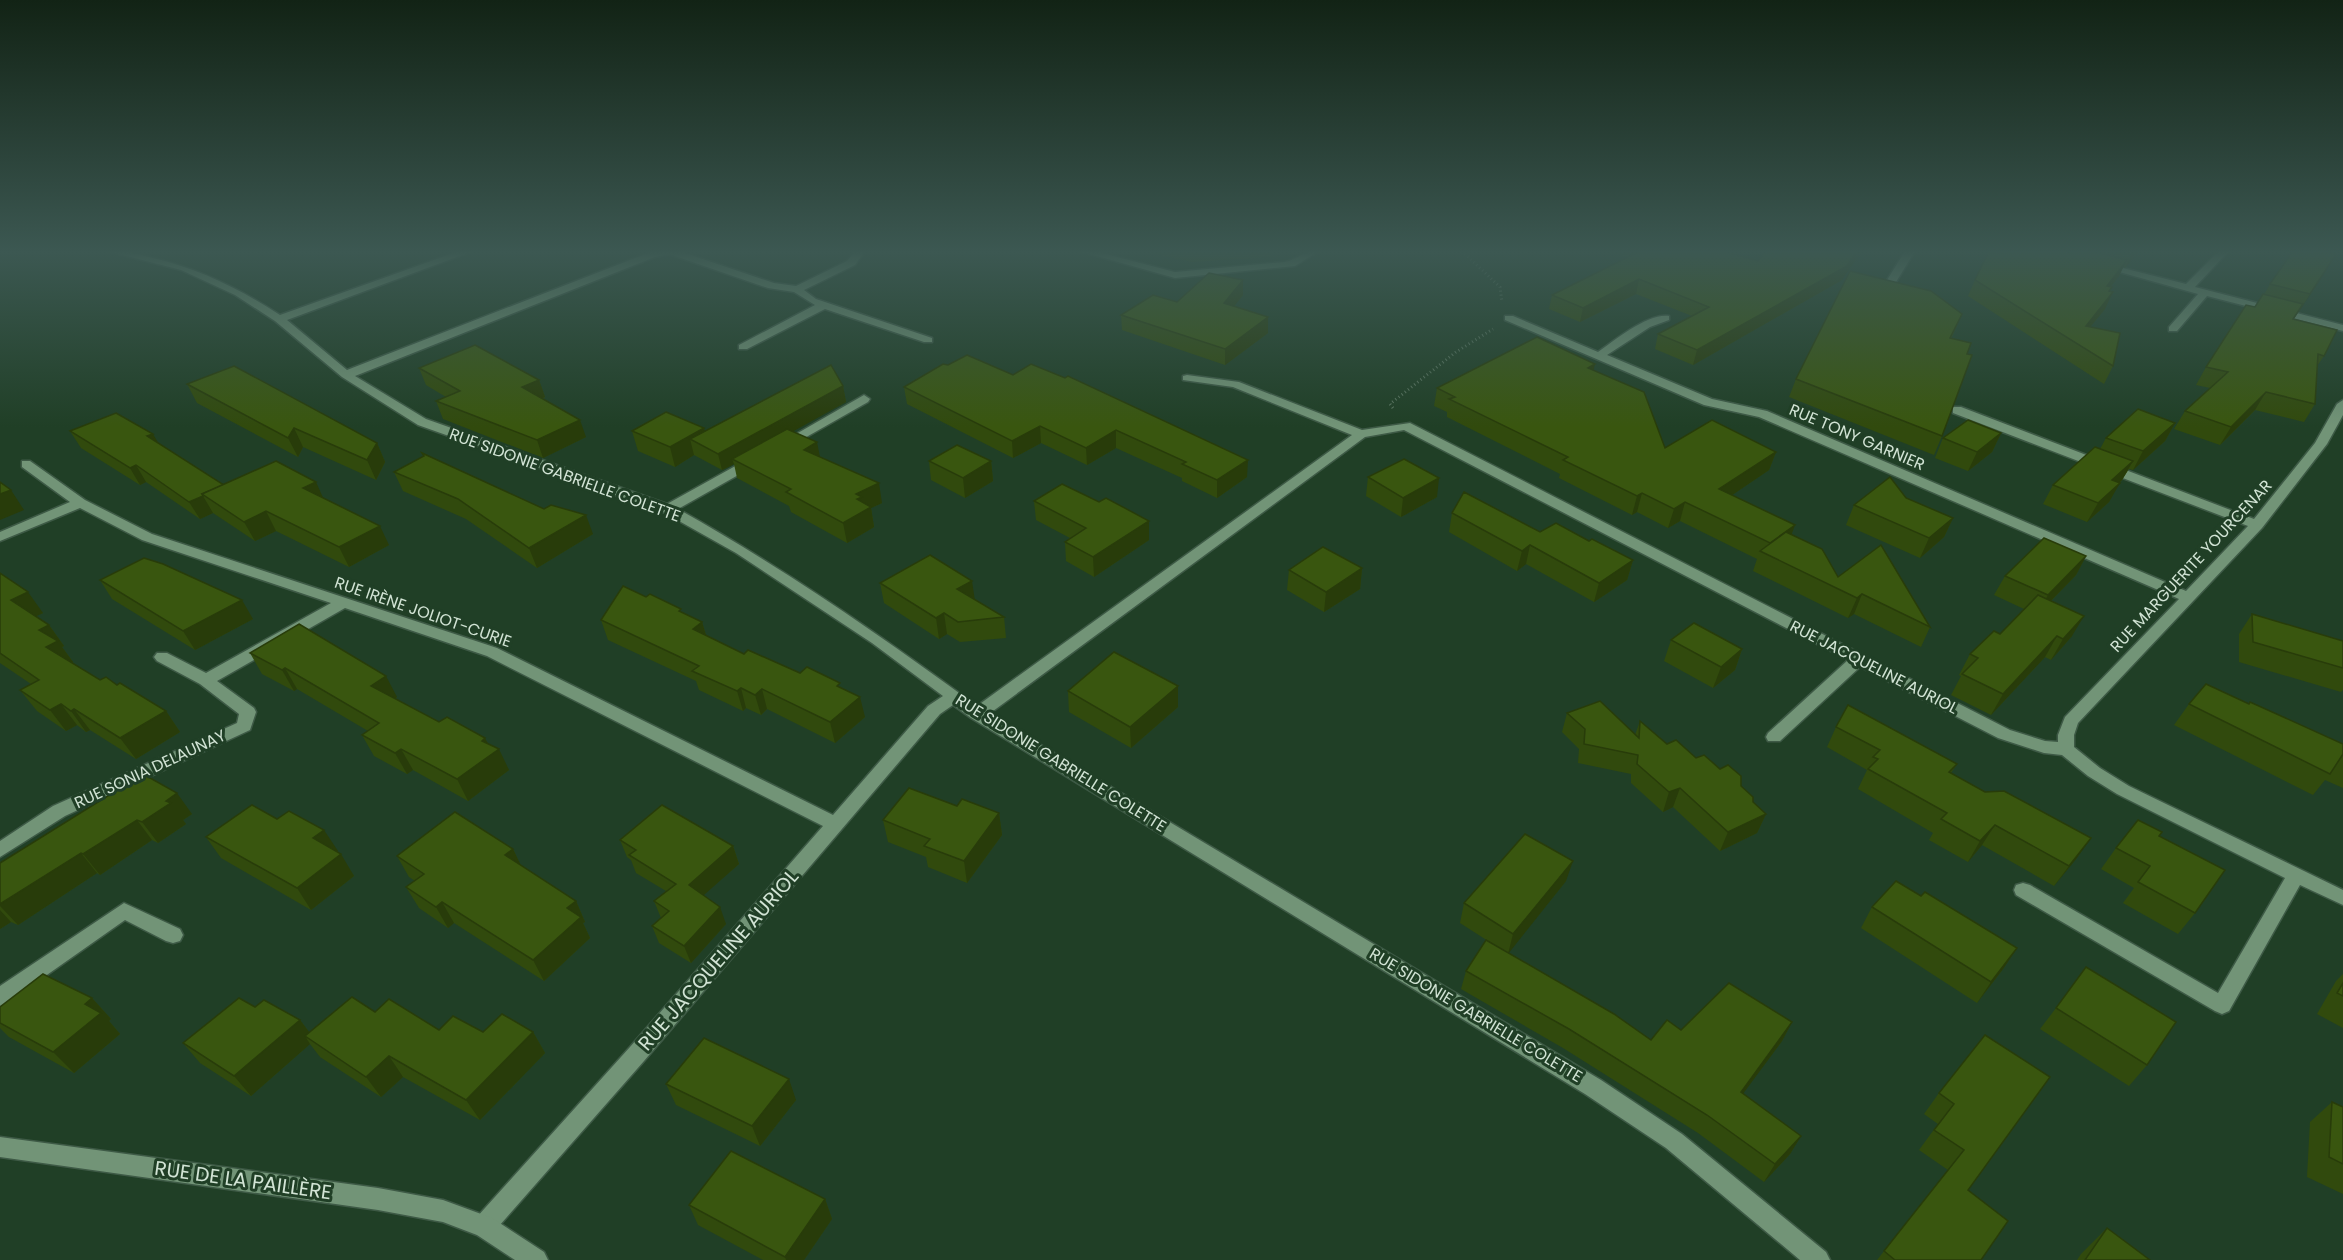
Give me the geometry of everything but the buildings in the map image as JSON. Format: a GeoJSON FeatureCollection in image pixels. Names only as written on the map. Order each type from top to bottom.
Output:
{"type":"FeatureCollection","features":[{"type":"Feature","properties":{"kind":"street","name":"RUE SIDONIE GABRIELLE COLETTE"},"geometry":{"type":"LineString","coordinates":[[264,310],[279,319],[346,375],[422,422],[668,509],[750,556],[877,640],[977,714],[1593,1087],[1674,1141],[1818,1260]]}},
{"type":"Feature","properties":{"kind":"street"},"geometry":{"type":"LineString","coordinates":[[279,319],[305,310]]}},
{"type":"Feature","properties":{"kind":"street"},"geometry":{"type":"LineString","coordinates":[[346,375],[511,310]]}},
{"type":"Feature","properties":{"kind":"street"},"geometry":{"type":"LineString","coordinates":[[743,347],[815,310]]}},
{"type":"Feature","properties":{"kind":"street"},"geometry":{"type":"LineString","coordinates":[[838,310],[928,340]]}},
{"type":"Feature","properties":{"kind":"street"},"geometry":{"type":"LineString","coordinates":[[2173,329],[2190,310]]}},
{"type":"Feature","properties":{"kind":"street"},"geometry":{"type":"LineString","coordinates":[[2273,310],[2343,328]]}},
{"type":"Feature","properties":{"kind":"street","name":"RUE TONY GARNIER"},"geometry":{"type":"LineString","coordinates":[[1509,318],[1708,402],[1763,414],[2188,597]]}},
{"type":"Feature","properties":{"kind":"street"},"geometry":{"type":"LineString","coordinates":[[1599,356],[1646,325],[1665,318]]}},
{"type":"Feature","properties":{"kind":"street"},"geometry":{"type":"LineString","coordinates":[[1187,378],[1235,384],[1361,434]]}},
{"type":"Feature","properties":{"kind":"street"},"geometry":{"type":"LineString","coordinates":[[668,509],[864,399]]}},
{"type":"Feature","properties":{"kind":"street","name":"RUE MARGUERITE YOURCENAR"},"geometry":{"type":"LineString","coordinates":[[2066,749],[2066,735],[2071,722],[2257,525],[2321,444],[2343,404]]}},
{"type":"Feature","properties":{"kind":"street"},"geometry":{"type":"LineString","coordinates":[[1958,410],[2257,525]]}},
{"type":"Feature","properties":{"kind":"street"},"geometry":{"type":"LineString","coordinates":[[977,714],[1361,434],[1406,426]]}},
{"type":"Feature","properties":{"kind":"street","name":"RUE JACQUELINE AURIOL"},"geometry":{"type":"LineString","coordinates":[[1406,426],[2004,734],[2024,742],[2066,749],[2094,772],[2123,790],[2343,898]]}},
{"type":"Feature","properties":{"kind":"street","name":"RUE IRÈNE JOLIOT-CURIE"},"geometry":{"type":"LineString","coordinates":[[26,464],[80,503],[147,537],[492,652],[836,825]]}},
{"type":"Feature","properties":{"kind":"street"},"geometry":{"type":"LineString","coordinates":[[0,537],[80,503]]}},
{"type":"Feature","properties":{"kind":"street"},"geometry":{"type":"LineString","coordinates":[[206,680],[343,603]]}},
{"type":"Feature","properties":{"kind":"street","name":"RUE SONIA DELAUNAY"},"geometry":{"type":"LineString","coordinates":[[0,850],[59,811],[244,726],[248,712],[206,680],[162,657]]}},
{"type":"Feature","properties":{"kind":"street"},"geometry":{"type":"LineString","coordinates":[[1774,737],[1859,659]]}},
{"type":"Feature","properties":{"kind":"street","name":"RUE JACQUELINE AURIOL"},"geometry":{"type":"LineString","coordinates":[[484,1226],[934,710],[953,697]]}},
{"type":"Feature","properties":{"kind":"street"},"geometry":{"type":"LineString","coordinates":[[2023,890],[2222,1005],[2296,874]]}},
{"type":"Feature","properties":{"kind":"street"},"geometry":{"type":"LineString","coordinates":[[0,997],[124,911],[173,935]]}},
{"type":"Feature","properties":{"kind":"street","name":"RUE DE LA PAILLÈRE"},"geometry":{"type":"LineString","coordinates":[[0,1148],[378,1199],[443,1211],[484,1226],[536,1260]]}},
{"type":"Feature","properties":{"kind":"path"},"geometry":{"type":"LineString","coordinates":[[1406,426],[1390,404],[1456,352],[1509,318]]}}]}
